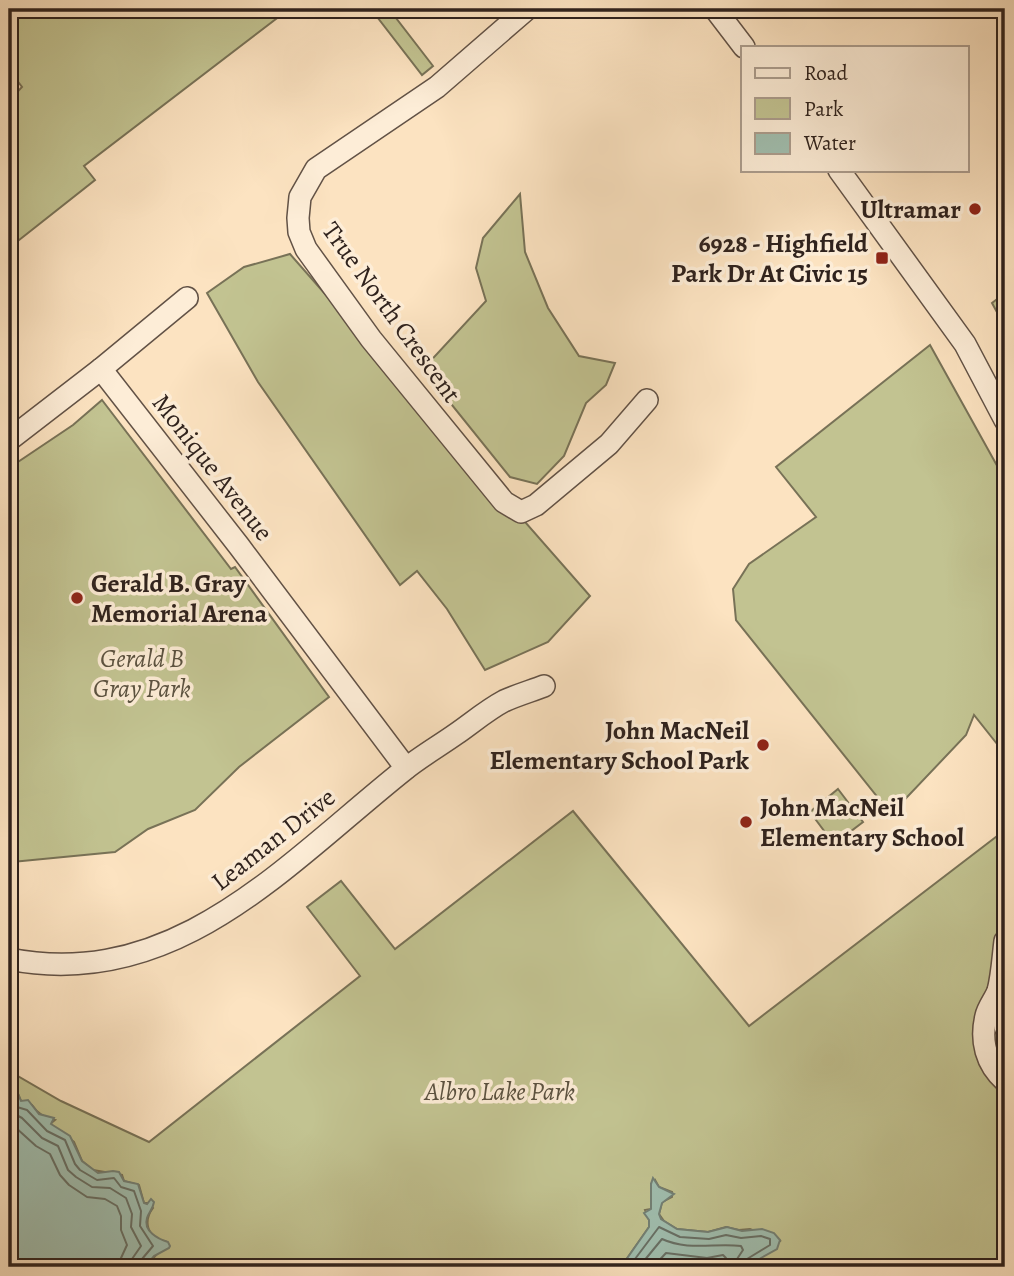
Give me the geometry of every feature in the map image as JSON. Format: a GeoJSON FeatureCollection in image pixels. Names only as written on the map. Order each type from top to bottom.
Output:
{"type":"FeatureCollection","features":[{"type":"Feature","properties":{"kind":"street","name":"True North Crescent"},"geometry":{"type":"LineString","coordinates":[[527,9],[437,87],[316,169],[300,197],[298,218],[301,240],[371,339],[441,428],[504,502],[521,512],[536,505],[609,444],[647,400]]}},
{"type":"Feature","properties":{"kind":"street"},"geometry":{"type":"LineString","coordinates":[[715,9],[743,46]]}},
{"type":"Feature","properties":{"kind":"street"},"geometry":{"type":"LineString","coordinates":[[840,172],[965,344],[1005,420]]}},
{"type":"Feature","properties":{"kind":"street"},"geometry":{"type":"LineString","coordinates":[[9,440],[187,298]]}},
{"type":"Feature","properties":{"kind":"street","name":"Monique Avenue"},"geometry":{"type":"LineString","coordinates":[[101,369],[239,546],[406,768]]}},
{"type":"Feature","properties":{"kind":"street","name":"Leaman Drive"},"geometry":{"type":"LineString","coordinates":[[9,959],[47,964],[91,963],[134,955],[175,941],[214,920],[294,860],[406,768],[503,702],[544,687]]}},
{"type":"Feature","properties":{"kind":"street"},"geometry":{"type":"LineString","coordinates":[[1005,942],[998,991],[1005,1027]]}},
{"type":"Feature","properties":{"kind":"street"},"geometry":{"type":"LineString","coordinates":[[998,991],[986,1014],[984,1034],[986,1055],[994,1071],[1005,1081]]}},
{"type":"Feature","properties":{"kind":"green space"},"geometry":{"type":"Polygon","coordinates":[[[9,9],[289,9],[84,166],[95,180],[9,248],[9,101],[22,87],[9,70],[9,9]]]}},
{"type":"Feature","properties":{"kind":"green space"},"geometry":{"type":"Polygon","coordinates":[[[371,9],[389,9],[433,66],[422,75],[371,9]]]}},
{"type":"Feature","properties":{"kind":"green space"},"geometry":{"type":"Polygon","coordinates":[[[520,194],[525,252],[548,308],[579,356],[615,363],[606,385],[586,403],[564,456],[537,484],[510,477],[423,369],[486,301],[476,268],[483,238],[520,194]]]}},
{"type":"Feature","properties":{"kind":"green space"},"geometry":{"type":"Polygon","coordinates":[[[290,254],[590,596],[548,642],[485,670],[447,609],[417,571],[400,585],[258,382],[207,293],[244,267],[290,254]]]}},
{"type":"Feature","properties":{"kind":"green space"},"geometry":{"type":"Polygon","coordinates":[[[1005,293],[1005,327],[992,303],[1005,293]]]}},
{"type":"Feature","properties":{"kind":"green space"},"geometry":{"type":"Polygon","coordinates":[[[930,345],[1005,480],[1005,754],[974,715],[966,735],[891,814],[736,620],[733,589],[749,564],[816,517],[776,467],[930,345]]]}},
{"type":"Feature","properties":{"kind":"green space","name":"Gerald B Gray Park"},"geometry":{"type":"Polygon","coordinates":[[[102,400],[231,569],[235,567],[329,697],[239,767],[195,810],[148,829],[115,852],[12,862],[9,861],[9,468],[73,425],[102,400]]]}},
{"type":"Feature","properties":{"kind":"green space"},"geometry":{"type":"Polygon","coordinates":[[[838,789],[863,822],[834,844],[810,812],[838,789]]]}},
{"type":"Feature","properties":{"kind":"green space","name":"Albro Lake Park"},"geometry":{"type":"Polygon","coordinates":[[[573,811],[749,1026],[1005,830],[1005,1267],[745,1267],[754,1263],[780,1241],[750,1229],[726,1227],[708,1232],[677,1229],[664,1221],[659,1214],[662,1202],[672,1197],[672,1192],[659,1187],[655,1180],[651,1184],[651,1209],[645,1210],[649,1227],[621,1267],[145,1267],[165,1241],[154,1237],[148,1229],[148,1218],[153,1208],[149,1203],[144,1203],[139,1185],[124,1181],[122,1175],[93,1170],[82,1161],[74,1142],[50,1124],[55,1120],[21,1101],[16,1089],[9,1090],[9,1071],[61,1101],[149,1142],[360,976],[307,907],[341,881],[395,949],[573,811]]]}},
{"type":"Feature","properties":{"kind":"water"},"geometry":{"type":"Polygon","coordinates":[[[13,1088],[21,1101],[28,1100],[39,1114],[54,1118],[51,1124],[70,1136],[82,1161],[98,1173],[119,1172],[124,1181],[138,1184],[144,1203],[147,1204],[151,1199],[154,1202],[147,1218],[147,1227],[156,1237],[168,1242],[169,1248],[154,1256],[145,1267],[9,1267],[9,1090],[13,1088]]]}},
{"type":"Feature","properties":{"kind":"water"},"geometry":{"type":"Polygon","coordinates":[[[653,1178],[659,1187],[674,1194],[662,1203],[659,1214],[661,1219],[677,1229],[708,1232],[727,1227],[742,1231],[762,1229],[774,1233],[780,1240],[777,1249],[745,1267],[621,1267],[649,1227],[649,1220],[644,1213],[651,1209],[653,1178]]]}},
{"type":"Feature","properties":{"kind":"place","name":"Ultramar"},"geometry":{"type":"Point","coordinates":[975,209]}},
{"type":"Feature","properties":{"kind":"place","name":"6928 - Highfield Park Dr At Civic 15"},"geometry":{"type":"Point","coordinates":[882,258]}},
{"type":"Feature","properties":{"kind":"place","name":"Gerald B. Gray Memorial Arena"},"geometry":{"type":"Point","coordinates":[77,598]}},
{"type":"Feature","properties":{"kind":"place","name":"John MacNeil Elementary School Park"},"geometry":{"type":"Point","coordinates":[763,745]}},
{"type":"Feature","properties":{"kind":"place","name":"John MacNeil Elementary School"},"geometry":{"type":"Point","coordinates":[746,822]}}]}
